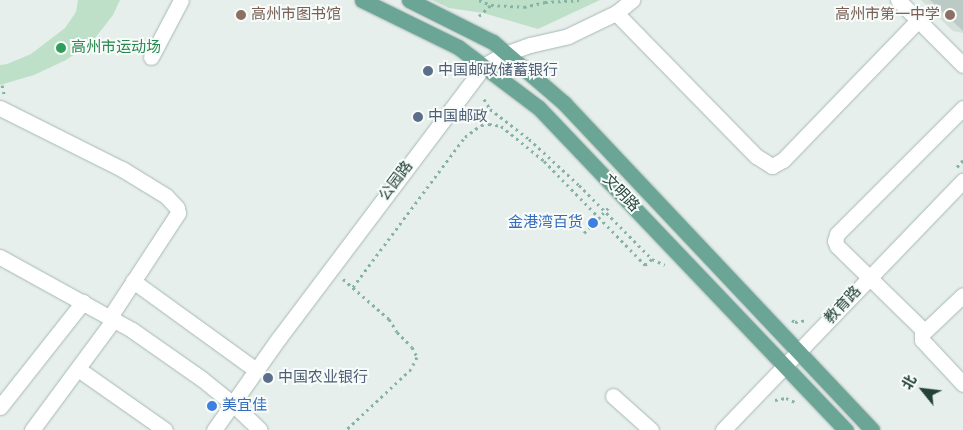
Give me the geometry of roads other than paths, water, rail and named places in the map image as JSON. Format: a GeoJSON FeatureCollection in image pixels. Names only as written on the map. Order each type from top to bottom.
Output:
{"type":"FeatureCollection","features":[{"type":"Feature","properties":{"kind":"main road","name":"文明路"},"geometry":{"type":"LineString","coordinates":[[362,0],[440,36],[485,65],[539,108],[846,430]]}},
{"type":"Feature","properties":{"kind":"main road","name":"文明路"},"geometry":{"type":"LineString","coordinates":[[409,0],[473,30],[508,53],[564,103],[800,351],[872,430]]}},
{"type":"Feature","properties":{"kind":"street"},"geometry":{"type":"LineString","coordinates":[[151,57],[182,0]]}},
{"type":"Feature","properties":{"kind":"street","name":"公园路"},"geometry":{"type":"LineString","coordinates":[[214,430],[256,370],[485,65],[508,53],[530,45],[568,36],[616,13],[632,0]]}},
{"type":"Feature","properties":{"kind":"street"},"geometry":{"type":"LineString","coordinates":[[898,0],[963,65]]}},
{"type":"Feature","properties":{"kind":"street"},"geometry":{"type":"LineString","coordinates":[[616,13],[756,156],[772,166],[783,160],[918,20]]}},
{"type":"Feature","properties":{"kind":"street"},"geometry":{"type":"LineString","coordinates":[[2,101],[166,196],[175,206],[178,213],[78,370],[32,430]]}},
{"type":"Feature","properties":{"kind":"street"},"geometry":{"type":"LineString","coordinates":[[923,333],[837,246],[835,238],[963,108]]}},
{"type":"Feature","properties":{"kind":"street","name":"教育路"},"geometry":{"type":"LineString","coordinates":[[723,430],[869,278],[960,174]]}},
{"type":"Feature","properties":{"kind":"street"},"geometry":{"type":"LineString","coordinates":[[0,257],[112,318],[202,379],[233,404],[260,430]]}},
{"type":"Feature","properties":{"kind":"street"},"geometry":{"type":"LineString","coordinates":[[133,281],[256,370]]}},
{"type":"Feature","properties":{"kind":"street"},"geometry":{"type":"LineString","coordinates":[[963,295],[923,333],[922,340],[963,384]]}},
{"type":"Feature","properties":{"kind":"street"},"geometry":{"type":"LineString","coordinates":[[0,406],[83,302]]}},
{"type":"Feature","properties":{"kind":"street"},"geometry":{"type":"LineString","coordinates":[[78,370],[165,430]]}},
{"type":"Feature","properties":{"kind":"street"},"geometry":{"type":"LineString","coordinates":[[613,396],[651,430]]}},
{"type":"Feature","properties":{"kind":"place","name":"高州市图书馆"},"geometry":{"type":"Point","coordinates":[241,15]}},
{"type":"Feature","properties":{"kind":"place","name":"高州市第一中学"},"geometry":{"type":"Point","coordinates":[950,15]}},
{"type":"Feature","properties":{"kind":"place","name":"高州市运动场"},"geometry":{"type":"Point","coordinates":[61,48]}},
{"type":"Feature","properties":{"kind":"place","name":"中国邮政储蓄银行"},"geometry":{"type":"Point","coordinates":[428,71]}},
{"type":"Feature","properties":{"kind":"place","name":"中国邮政"},"geometry":{"type":"Point","coordinates":[418,117]}},
{"type":"Feature","properties":{"kind":"place","name":"金港湾百货"},"geometry":{"type":"Point","coordinates":[593,223]}},
{"type":"Feature","properties":{"kind":"place","name":"中国农业银行"},"geometry":{"type":"Point","coordinates":[268,378]}},
{"type":"Feature","properties":{"kind":"place","name":"美宜佳"},"geometry":{"type":"Point","coordinates":[212,406]}}]}
